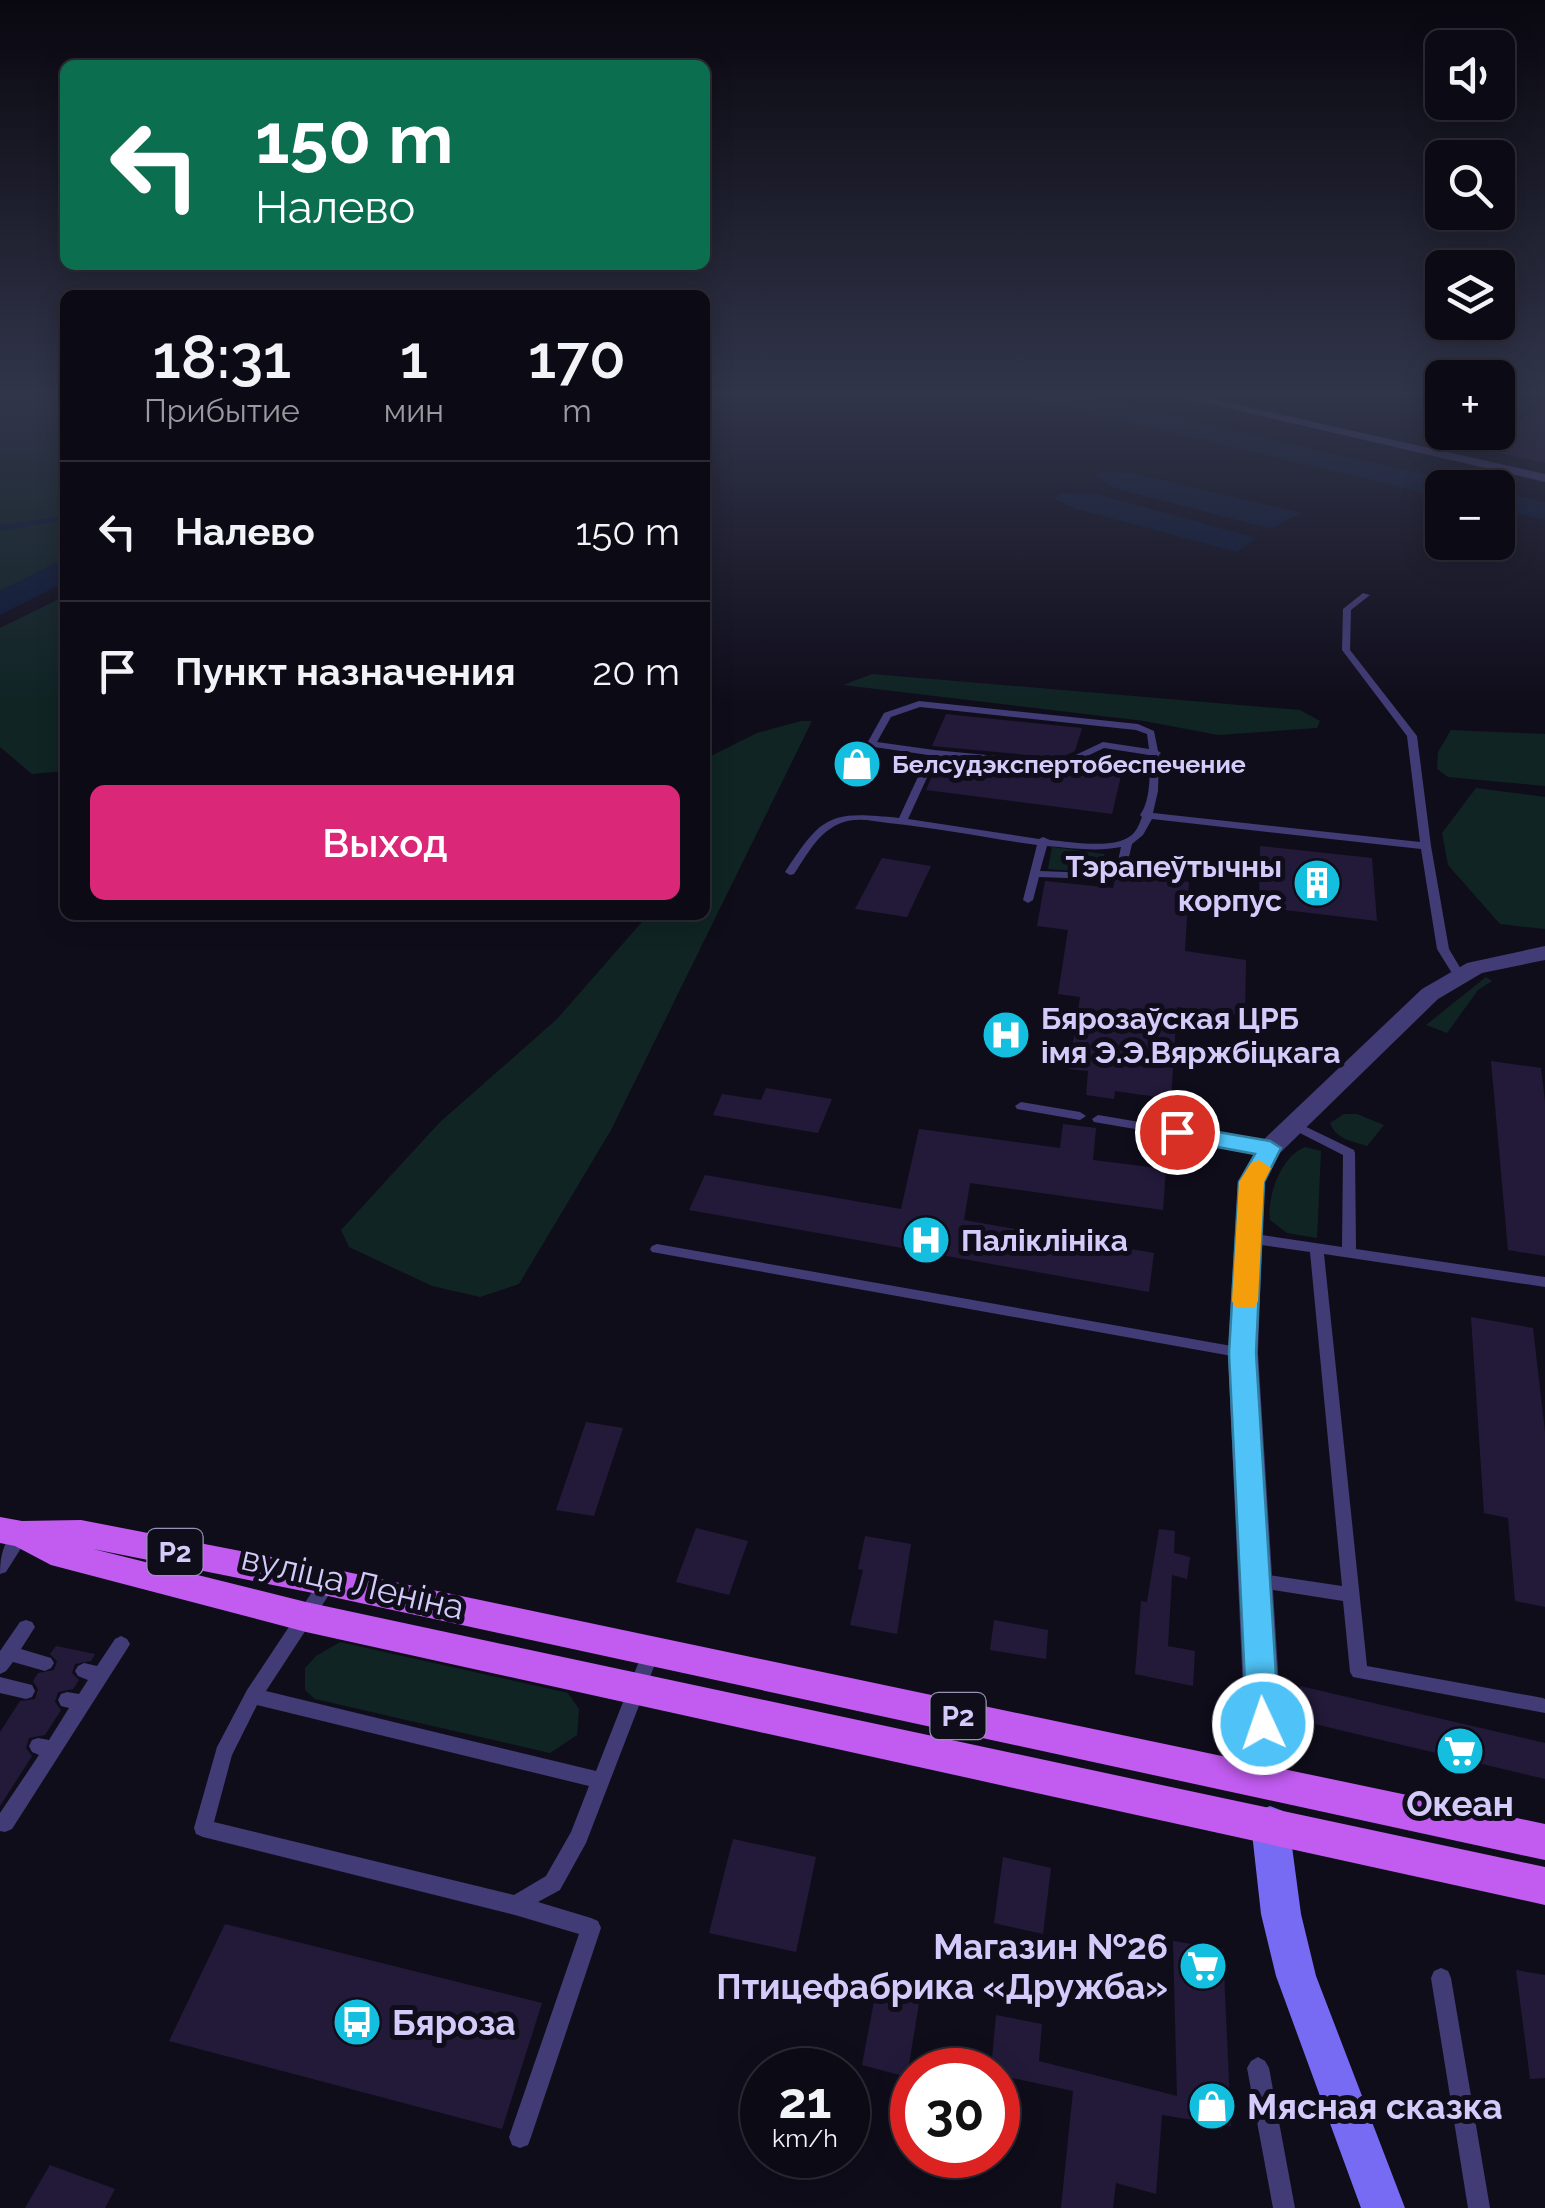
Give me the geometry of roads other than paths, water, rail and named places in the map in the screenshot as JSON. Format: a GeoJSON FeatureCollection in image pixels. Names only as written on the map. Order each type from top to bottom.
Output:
{"type":"FeatureCollection","features":[{"type":"Feature","properties":{"kind":"main road","name":"вуліца Леніна"},"geometry":{"type":"LineString","coordinates":[[11,1532],[81,1533],[328,1582],[1545,1842]]}},
{"type":"Feature","properties":{"kind":"main road","name":"вуліца Леніна"},"geometry":{"type":"LineString","coordinates":[[11,1532],[63,1555],[306,1617],[1545,1886]]}},
{"type":"Feature","properties":{"kind":"main road"},"geometry":{"type":"LineString","coordinates":[[1266,1782],[1281,1914],[1296,1976],[1384,2208]]}},
{"type":"Feature","properties":{"kind":"street"},"geometry":{"type":"LineString","coordinates":[[1266,1782],[1242,1353],[1252,1182],[1270,1148],[1401,1018],[1475,968],[1545,953]]}},
{"type":"Feature","properties":{"kind":"lane"},"geometry":{"type":"LineString","coordinates":[[1366,595],[1348,609],[1346,650],[1412,736],[1443,949],[1459,976]]}},
{"type":"Feature","properties":{"kind":"lane"},"geometry":{"type":"LineString","coordinates":[[790,872],[820,829],[846,817],[903,820],[1088,846],[1127,844],[1139,835],[1155,784],[1156,753],[1151,733],[1138,727],[919,704],[886,715],[865,756]]}},
{"type":"Feature","properties":{"kind":"lane"},"geometry":{"type":"LineString","coordinates":[[871,744],[1062,766],[1103,745],[1156,753]]}},
{"type":"Feature","properties":{"kind":"lane"},"geometry":{"type":"LineString","coordinates":[[903,820],[934,753]]}},
{"type":"Feature","properties":{"kind":"lane"},"geometry":{"type":"LineString","coordinates":[[1146,815],[1426,846]]}},
{"type":"Feature","properties":{"kind":"lane"},"geometry":{"type":"LineString","coordinates":[[1028,900],[1043,840]]}},
{"type":"Feature","properties":{"kind":"lane"},"geometry":{"type":"LineString","coordinates":[[1035,874],[1095,876],[1123,863],[1127,844]]}},
{"type":"Feature","properties":{"kind":"lane"},"geometry":{"type":"LineString","coordinates":[[1021,1106],[1080,1116]]}},
{"type":"Feature","properties":{"kind":"lane"},"geometry":{"type":"LineString","coordinates":[[1098,1119],[1270,1148]]}},
{"type":"Feature","properties":{"kind":"lane"},"geometry":{"type":"LineString","coordinates":[[1296,1126],[1349,1153],[1349,1254]]}},
{"type":"Feature","properties":{"kind":"lane"},"geometry":{"type":"LineString","coordinates":[[1248,1238],[1545,1282]]}},
{"type":"Feature","properties":{"kind":"lane"},"geometry":{"type":"LineString","coordinates":[[658,1250],[1242,1353]]}},
{"type":"Feature","properties":{"kind":"lane"},"geometry":{"type":"LineString","coordinates":[[1317,1250],[1359,1672],[1543,1706]]}},
{"type":"Feature","properties":{"kind":"lane"},"geometry":{"type":"LineString","coordinates":[[0,1567],[11,1532]]}},
{"type":"Feature","properties":{"kind":"lane"},"geometry":{"type":"LineString","coordinates":[[1255,1580],[1352,1596]]}},
{"type":"Feature","properties":{"kind":"lane"},"geometry":{"type":"LineString","coordinates":[[328,1582],[252,1696],[223,1752],[203,1828],[515,1905],[591,1928],[520,2137]]}},
{"type":"Feature","properties":{"kind":"lane"},"geometry":{"type":"LineString","coordinates":[[4,1660],[26,1627]]}},
{"type":"Feature","properties":{"kind":"lane"},"geometry":{"type":"LineString","coordinates":[[0,1822],[5,1823],[24,1782],[92,1673],[121,1644]]}},
{"type":"Feature","properties":{"kind":"lane"},"geometry":{"type":"LineString","coordinates":[[515,1905],[553,1882],[579,1837],[650,1651]]}},
{"type":"Feature","properties":{"kind":"lane"},"geometry":{"type":"LineString","coordinates":[[4,1660],[45,1662]]}},
{"type":"Feature","properties":{"kind":"lane"},"geometry":{"type":"LineString","coordinates":[[0,1685],[26,1691]]}},
{"type":"Feature","properties":{"kind":"lane"},"geometry":{"type":"LineString","coordinates":[[252,1696],[600,1780]]}},
{"type":"Feature","properties":{"kind":"lane"},"geometry":{"type":"LineString","coordinates":[[1440,1978],[1479,2208]]}},
{"type":"Feature","properties":{"kind":"lane"},"geometry":{"type":"LineString","coordinates":[[1258,2068],[1284,2208]]}},
{"type":"Feature","properties":{"kind":"water"},"geometry":{"type":"Polygon","coordinates":[[[1104,496],[1256,538],[1237,552],[1076,509],[1055,499],[1104,496]]]}},
{"type":"Feature","properties":{"kind":"water"},"geometry":{"type":"Polygon","coordinates":[[[1145,496],[1230,496],[1301,513],[1271,529],[1145,496]]]}},
{"type":"Feature","properties":{"kind":"waterway"},"geometry":{"type":"LineString","coordinates":[[1515,504],[1545,511]]}},
{"type":"Feature","properties":{"kind":"waterway"},"geometry":{"type":"LineString","coordinates":[[0,528],[60,519]]}},
{"type":"Feature","properties":{"kind":"waterway"},"geometry":{"type":"LineString","coordinates":[[0,605],[60,572]]}},
{"type":"Feature","properties":{"kind":"place","name":"Белсудэкспертобеспечение"},"geometry":{"type":"Point","coordinates":[857,764]}},
{"type":"Feature","properties":{"kind":"place","name":"Тэрапеўтычны корпус"},"geometry":{"type":"Point","coordinates":[1317,883]}},
{"type":"Feature","properties":{"kind":"place","name":"Бярозаўская ЦРБ імя Э.Э.Вяржбіцкага"},"geometry":{"type":"Point","coordinates":[1006,1035]}},
{"type":"Feature","properties":{"kind":"place","name":"Паліклініка"},"geometry":{"type":"Point","coordinates":[926,1240]}},
{"type":"Feature","properties":{"kind":"place","name":"Океан"},"geometry":{"type":"Point","coordinates":[1460,1751]}},
{"type":"Feature","properties":{"kind":"place","name":"Магазин №26 Птицефабрика «Дружба»"},"geometry":{"type":"Point","coordinates":[1203,1966]}},
{"type":"Feature","properties":{"kind":"place","name":"Бяроза"},"geometry":{"type":"Point","coordinates":[357,2022]}},
{"type":"Feature","properties":{"kind":"place","name":"Мясная сказка"},"geometry":{"type":"Point","coordinates":[1212,2106]}}]}
